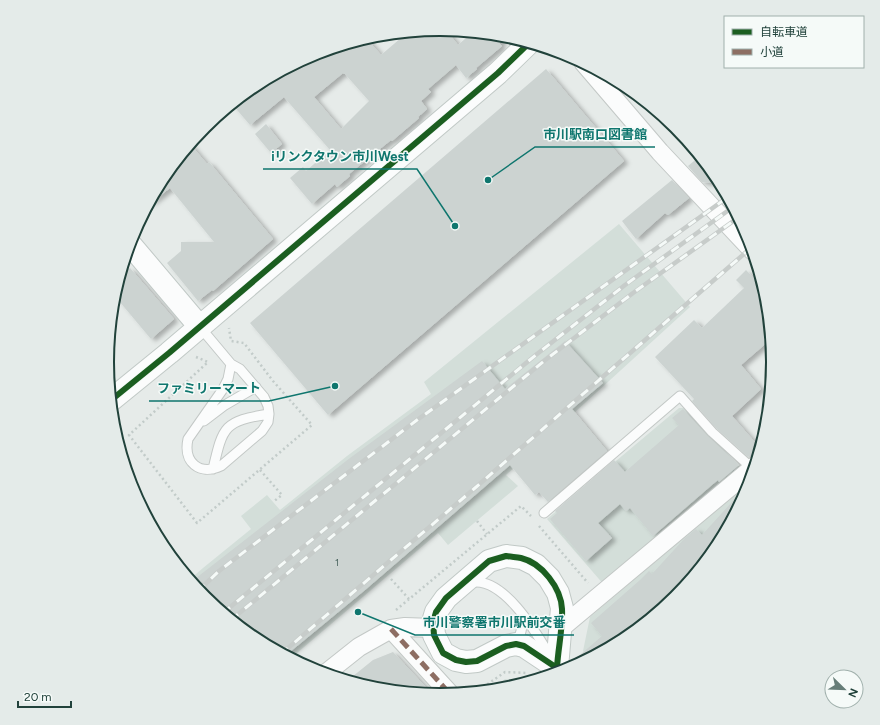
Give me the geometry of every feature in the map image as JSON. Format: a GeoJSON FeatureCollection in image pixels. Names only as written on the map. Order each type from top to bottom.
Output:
{"type":"FeatureCollection","features":[{"type":"Feature","properties":{"kind":"street"},"geometry":{"type":"LineString","coordinates":[[115,398],[498,74],[525,47]]}},
{"type":"Feature","properties":{"kind":"street"},"geometry":{"type":"LineString","coordinates":[[595,76],[660,152],[743,240]]}},
{"type":"Feature","properties":{"kind":"street"},"geometry":{"type":"LineString","coordinates":[[134,249],[200,327]]}},
{"type":"Feature","properties":{"kind":"street"},"geometry":{"type":"LineString","coordinates":[[561,628],[746,474]]}},
{"type":"Feature","properties":{"kind":"street"},"geometry":{"type":"LineString","coordinates":[[556,668],[524,646],[516,644],[506,646],[477,661],[466,662],[456,660],[443,652],[434,635],[433,622],[436,612],[446,598],[489,562],[506,556],[522,558],[536,565],[550,578],[558,593],[562,608],[559,666]]}},
{"type":"Feature","properties":{"kind":"street"},"geometry":{"type":"LineString","coordinates":[[330,670],[359,646],[391,629],[405,627],[434,628]]}},
{"type":"Feature","properties":{"kind":"street"},"geometry":{"type":"LineString","coordinates":[[391,629],[445,689]]}},
{"type":"Feature","properties":{"kind":"lane"},"geometry":{"type":"LineString","coordinates":[[200,327],[231,364],[240,369],[264,397],[268,406],[269,414],[268,422],[262,431],[221,466],[213,469],[203,469],[195,466],[188,458],[186,448],[188,439],[223,389],[228,379],[231,364]]}},
{"type":"Feature","properties":{"kind":"lane"},"geometry":{"type":"LineString","coordinates":[[197,426],[225,405],[256,387]]}},
{"type":"Feature","properties":{"kind":"lane"},"geometry":{"type":"LineString","coordinates":[[544,513],[680,396],[712,432],[750,464]]}},
{"type":"Feature","properties":{"kind":"lane"},"geometry":{"type":"LineString","coordinates":[[213,469],[218,448],[226,429],[235,422],[246,418],[269,414]]}},
{"type":"Feature","properties":{"kind":"lane"},"geometry":{"type":"LineString","coordinates":[[460,586],[472,582],[485,583],[496,588],[506,596],[522,614],[557,667]]}},
{"type":"Feature","properties":{"kind":"lane"},"geometry":{"type":"LineString","coordinates":[[516,644],[522,634],[522,614]]}},
{"type":"Feature","properties":{"kind":"path"},"geometry":{"type":"LineString","coordinates":[[260,470],[282,495],[273,502]]}},
{"type":"Feature","properties":{"kind":"path"},"geometry":{"type":"LineString","coordinates":[[476,521],[487,534]]}},
{"type":"Feature","properties":{"kind":"path"},"geometry":{"type":"LineString","coordinates":[[391,579],[409,599]]}},
{"type":"Feature","properties":{"kind":"path"},"geometry":{"type":"LineString","coordinates":[[486,686],[505,672],[536,673]]}},
{"type":"Feature","properties":{"kind":"shaded area"},"geometry":{"type":"Polygon","coordinates":[[[619,224],[690,307],[506,475],[518,486],[448,545],[438,533],[295,655],[241,622],[209,593],[193,576],[251,529],[241,516],[267,495],[280,510],[347,456],[431,394],[424,382],[619,224]]]}},
{"type":"Feature","properties":{"kind":"shaded area"},"geometry":{"type":"Polygon","coordinates":[[[679,408],[686,408],[742,470],[605,586],[547,519],[679,408]]]}},
{"type":"Feature","properties":{"kind":"shaded area"},"geometry":{"type":"Polygon","coordinates":[[[742,487],[723,526],[711,544],[699,561],[671,593],[639,622],[586,654],[583,651],[590,617],[742,487]]]}},
{"type":"Feature","properties":{"kind":"shaded area"},"geometry":{"type":"Polygon","coordinates":[[[505,679],[516,680],[504,683],[499,684],[505,679]]]}},
{"type":"Feature","properties":{"kind":"building"},"geometry":{"type":"Polygon","coordinates":[[[419,37],[451,37],[458,45],[467,38],[483,39],[501,42],[499,43],[502,46],[466,78],[456,65],[428,89],[431,92],[421,101],[427,109],[418,117],[419,118],[349,174],[350,176],[337,187],[335,184],[312,204],[290,178],[303,167],[306,171],[330,150],[284,97],[250,125],[235,108],[277,80],[335,53],[371,43],[381,55],[400,39],[419,37]],[[343,73],[314,97],[341,129],[369,101],[343,73]]]}},
{"type":"Feature","properties":{"kind":"building"},"geometry":{"type":"Polygon","coordinates":[[[546,69],[624,161],[328,415],[250,323],[546,69]]]}},
{"type":"Feature","properties":{"kind":"building"},"geometry":{"type":"Polygon","coordinates":[[[266,124],[282,144],[271,153],[255,134],[266,124]]]}},
{"type":"Feature","properties":{"kind":"building"},"geometry":{"type":"Polygon","coordinates":[[[194,148],[207,164],[209,162],[273,239],[213,291],[212,290],[198,301],[167,263],[181,251],[181,242],[214,242],[170,188],[158,197],[194,148]]]}},
{"type":"Feature","properties":{"kind":"building"},"geometry":{"type":"Polygon","coordinates":[[[696,160],[712,183],[702,182],[688,166],[696,160]]]}},
{"type":"Feature","properties":{"kind":"building"},"geometry":{"type":"Polygon","coordinates":[[[672,180],[689,198],[668,215],[665,213],[636,239],[622,221],[672,180]]]}},
{"type":"Feature","properties":{"kind":"building"},"geometry":{"type":"Polygon","coordinates":[[[130,268],[174,319],[151,339],[120,302],[127,270],[130,268]]]}},
{"type":"Feature","properties":{"kind":"building"},"geometry":{"type":"Polygon","coordinates":[[[746,270],[755,280],[764,320],[766,341],[766,343],[741,365],[761,389],[732,416],[756,443],[754,452],[748,457],[716,428],[692,401],[694,399],[655,357],[694,320],[702,328],[744,288],[736,280],[746,270]]]}},
{"type":"Feature","properties":{"kind":"building"},"geometry":{"type":"Polygon","coordinates":[[[565,341],[603,383],[572,409],[607,451],[548,502],[539,492],[535,495],[510,465],[365,590],[290,652],[241,622],[195,579],[350,458],[482,361],[505,389],[565,341]]]}},
{"type":"Feature","properties":{"kind":"building"},"geometry":{"type":"Polygon","coordinates":[[[683,409],[708,436],[739,465],[719,482],[718,480],[713,484],[653,536],[630,508],[626,511],[620,504],[598,523],[612,538],[586,561],[550,519],[557,513],[555,511],[614,460],[625,472],[679,425],[672,418],[683,409]]]}},
{"type":"Feature","properties":{"kind":"building"},"geometry":{"type":"Polygon","coordinates":[[[739,495],[723,526],[711,544],[699,561],[671,593],[639,622],[603,645],[575,659],[602,636],[591,623],[649,571],[652,574],[684,539],[696,529],[702,535],[739,495]]]}},
{"type":"Feature","properties":{"kind":"building"},"geometry":{"type":"Polygon","coordinates":[[[393,652],[427,688],[376,683],[352,677],[373,660],[393,652]]]}},
{"type":"Feature","properties":{"kind":"railway"},"geometry":{"type":"LineString","coordinates":[[203,586],[219,571],[417,420],[724,200]]}},
{"type":"Feature","properties":{"kind":"railway"},"geometry":{"type":"LineString","coordinates":[[227,610],[537,354],[625,285],[729,210]]}},
{"type":"Feature","properties":{"kind":"railway"},"geometry":{"type":"LineString","coordinates":[[235,617],[544,361],[633,293],[734,220]]}},
{"type":"Feature","properties":{"kind":"railway"},"geometry":{"type":"LineString","coordinates":[[286,650],[475,488],[747,252]]}},
{"type":"Feature","properties":{"kind":"marked path"},"geometry":{"type":"LineString","coordinates":[[391,629],[445,689]]}},
{"type":"Feature","properties":{"kind":"cycle path"},"geometry":{"type":"LineString","coordinates":[[115,397],[169,353],[498,73],[525,47]]}},
{"type":"Feature","properties":{"kind":"cycle path"},"geometry":{"type":"LineString","coordinates":[[506,556],[521,558],[536,565],[549,578],[558,593],[561,601],[562,616],[557,667]]}},
{"type":"Feature","properties":{"kind":"cycle path"},"geometry":{"type":"LineString","coordinates":[[506,556],[489,561],[446,598],[436,612],[433,622],[434,635],[443,653],[456,660],[466,662],[477,661],[506,646],[516,644],[524,646],[556,668]]}},
{"type":"Feature","properties":{"kind":"place","name":"市川駅南口図書館"},"geometry":{"type":"Point","coordinates":[488,180]}},
{"type":"Feature","properties":{"kind":"place","name":"iリンクタウン市川West"},"geometry":{"type":"Point","coordinates":[455,226]}},
{"type":"Feature","properties":{"kind":"place","name":"ファミリーマート"},"geometry":{"type":"Point","coordinates":[335,386]}},
{"type":"Feature","properties":{"kind":"place","name":"市川警察署市川駅前交番"},"geometry":{"type":"Point","coordinates":[358,612]}}]}
